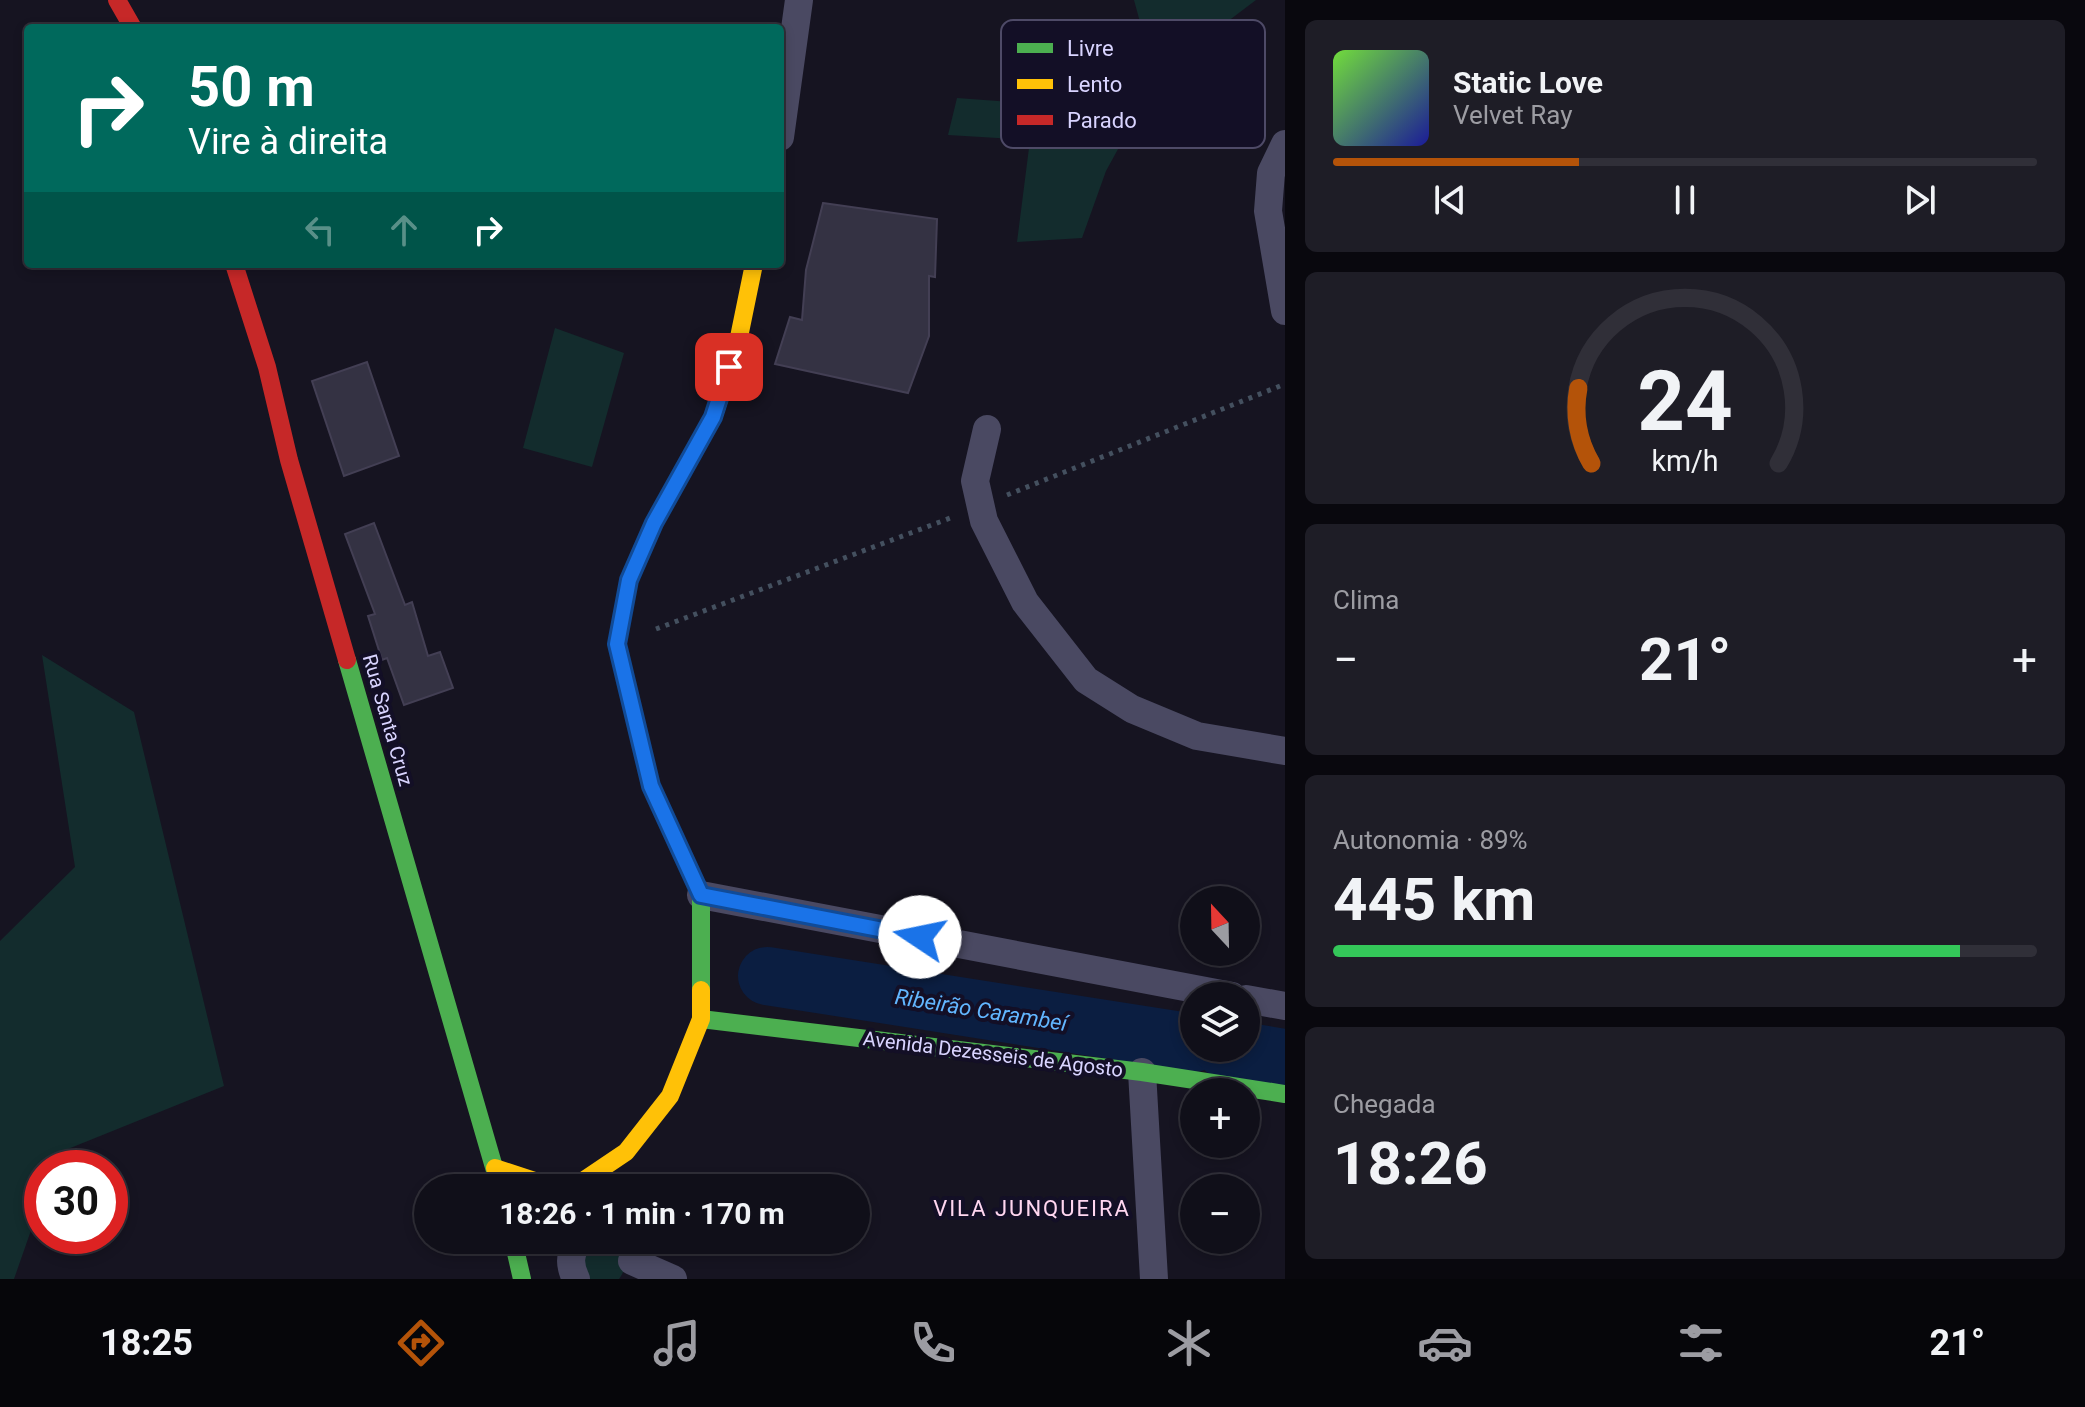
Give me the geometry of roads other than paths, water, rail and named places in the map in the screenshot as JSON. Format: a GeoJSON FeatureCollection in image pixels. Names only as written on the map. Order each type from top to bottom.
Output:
{"type":"FeatureCollection","features":[{"type":"Feature","properties":{"kind":"street"},"geometry":{"type":"LineString","coordinates":[[117,0],[131,24]]}},
{"type":"Feature","properties":{"kind":"street"},"geometry":{"type":"LineString","coordinates":[[784,108],[799,0]]}},
{"type":"Feature","properties":{"kind":"street"},"geometry":{"type":"LineString","coordinates":[[1285,144],[1271,173],[1268,211],[1285,311]]}},
{"type":"Feature","properties":{"kind":"street","name":"Rua Santa Cruz"},"geometry":{"type":"LineString","coordinates":[[235,268],[267,367],[289,460],[496,1174]]}},
{"type":"Feature","properties":{"kind":"street"},"geometry":{"type":"LineString","coordinates":[[596,1174],[626,1152],[670,1096],[701,1019],[701,895],[651,786],[617,644],[629,580],[654,523],[713,417],[738,342],[753,268]]}},
{"type":"Feature","properties":{"kind":"street"},"geometry":{"type":"LineString","coordinates":[[987,429],[975,481],[984,521],[1025,602],[1086,680],[1132,709],[1197,736],[1285,751]]}},
{"type":"Feature","properties":{"kind":"street"},"geometry":{"type":"LineString","coordinates":[[701,895],[1180,986]]}},
{"type":"Feature","properties":{"kind":"street"},"geometry":{"type":"LineString","coordinates":[[1260,1002],[1285,1006]]}},
{"type":"Feature","properties":{"kind":"street","name":"Avenida Dezesseis de Agosto"},"geometry":{"type":"LineString","coordinates":[[701,1019],[1142,1072],[1285,1094]]}},
{"type":"Feature","properties":{"kind":"street"},"geometry":{"type":"LineString","coordinates":[[1142,1072],[1154,1279]]}},
{"type":"Feature","properties":{"kind":"street"},"geometry":{"type":"LineString","coordinates":[[495,1168],[513,1174]]}},
{"type":"Feature","properties":{"kind":"street"},"geometry":{"type":"LineString","coordinates":[[516,1254],[522,1279]]}},
{"type":"Feature","properties":{"kind":"street"},"geometry":{"type":"LineString","coordinates":[[572,1254],[570,1262],[576,1279]]}},
{"type":"Feature","properties":{"kind":"street"},"geometry":{"type":"LineString","coordinates":[[627,1260],[673,1279]]}},
{"type":"Feature","properties":{"kind":"waterway","name":"Ribeirão Carambeí"},"geometry":{"type":"LineString","coordinates":[[767,976],[1180,1041]]}},
{"type":"Feature","properties":{"kind":"waterway","name":"Ribeirão Carambeí"},"geometry":{"type":"LineString","coordinates":[[1260,1054],[1285,1058]]}},
{"type":"Feature","properties":{"kind":"district","name":"VILA JUNQUEIRA"},"geometry":{"type":"Point","coordinates":[1032,1208]}}]}
